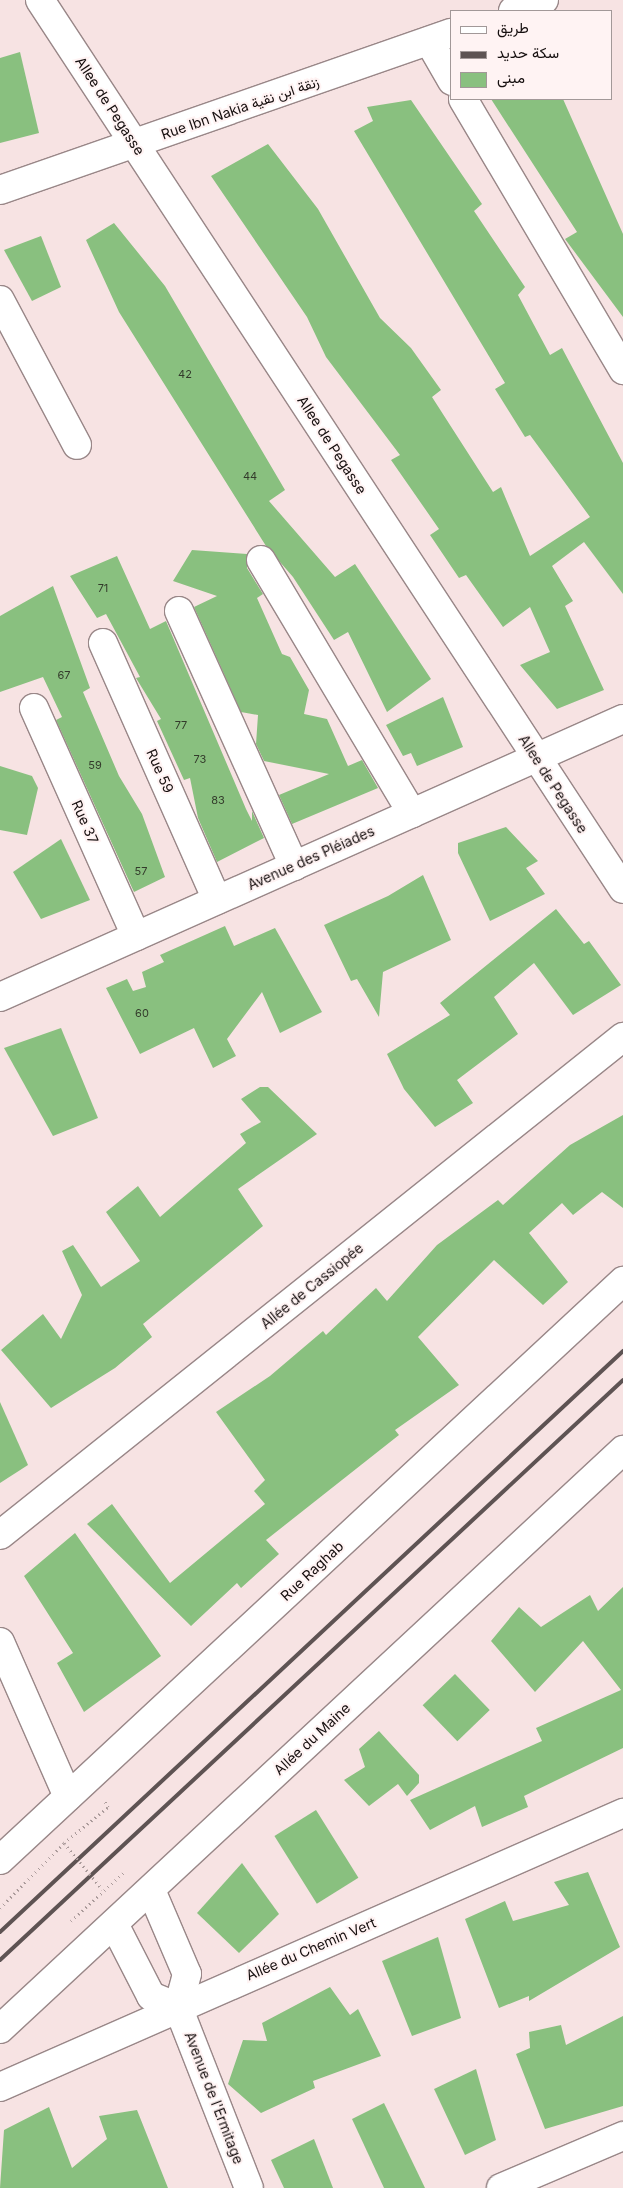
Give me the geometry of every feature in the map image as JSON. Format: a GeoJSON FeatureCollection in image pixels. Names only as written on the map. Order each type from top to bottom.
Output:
{"type":"FeatureCollection","features":[{"type":"Feature","properties":{"kind":"street","name":"Allee de Pegasse"},"geometry":{"type":"LineString","coordinates":[[40,0],[623,890]]}},
{"type":"Feature","properties":{"kind":"street"},"geometry":{"type":"LineString","coordinates":[[515,10],[544,0]]}},
{"type":"Feature","properties":{"kind":"street","name":"Rue Ibn Nakia زنقة ابن نقية"},"geometry":{"type":"LineString","coordinates":[[0,190],[440,37]]}},
{"type":"Feature","properties":{"kind":"street"},"geometry":{"type":"LineString","coordinates":[[440,37],[450,74]]}},
{"type":"Feature","properties":{"kind":"street"},"geometry":{"type":"LineString","coordinates":[[463,100],[623,370]]}},
{"type":"Feature","properties":{"kind":"street"},"geometry":{"type":"LineString","coordinates":[[0,300],[77,445]]}},
{"type":"Feature","properties":{"kind":"street"},"geometry":{"type":"LineString","coordinates":[[261,560],[412,813]]}},
{"type":"Feature","properties":{"kind":"street"},"geometry":{"type":"LineString","coordinates":[[179,611],[294,866]]}},
{"type":"Feature","properties":{"kind":"street","name":"Rue 59"},"geometry":{"type":"LineString","coordinates":[[103,643],[217,900]]}},
{"type":"Feature","properties":{"kind":"street","name":"Rue 37"},"geometry":{"type":"LineString","coordinates":[[34,708],[136,936]]}},
{"type":"Feature","properties":{"kind":"street","name":"Avenue des Pléiades"},"geometry":{"type":"LineString","coordinates":[[0,997],[623,719]]}},
{"type":"Feature","properties":{"kind":"street","name":"Allée de Cassiopée"},"geometry":{"type":"LineString","coordinates":[[0,1535],[623,1036]]}},
{"type":"Feature","properties":{"kind":"street","name":"Rue Raghab"},"geometry":{"type":"LineString","coordinates":[[0,1860],[623,1281]]}},
{"type":"Feature","properties":{"kind":"street","name":"Allée du Maine"},"geometry":{"type":"LineString","coordinates":[[0,2029],[623,1450]]}},
{"type":"Feature","properties":{"kind":"street"},"geometry":{"type":"LineString","coordinates":[[0,1642],[68,1797]]}},
{"type":"Feature","properties":{"kind":"street","name":"Allée du Chemin Vert"},"geometry":{"type":"LineString","coordinates":[[0,2087],[178,2007],[623,1813]]}},
{"type":"Feature","properties":{"kind":"street"},"geometry":{"type":"LineString","coordinates":[[114,1924],[151,1996],[178,2007],[187,1974],[151,1890]]}},
{"type":"Feature","properties":{"kind":"street","name":"Avenue de l'Ermitage"},"geometry":{"type":"LineString","coordinates":[[178,2007],[249,2188]]}},
{"type":"Feature","properties":{"kind":"street"},"geometry":{"type":"LineString","coordinates":[[501,2188],[623,2136]]}},
{"type":"Feature","properties":{"kind":"path"},"geometry":{"type":"LineString","coordinates":[[0,1908],[64,1843],[108,1807]]}},
{"type":"Feature","properties":{"kind":"path"},"geometry":{"type":"LineString","coordinates":[[64,1843],[102,1889]]}},
{"type":"Feature","properties":{"kind":"building"},"geometry":{"type":"Polygon","coordinates":[[[20,52],[39,133],[0,143],[0,58],[20,52]]]}},
{"type":"Feature","properties":{"kind":"building"},"geometry":{"type":"Polygon","coordinates":[[[411,100],[482,204],[474,211],[525,287],[518,295],[550,355],[562,348],[623,463],[623,594],[584,542],[552,566],[573,601],[565,606],[604,690],[557,709],[520,665],[550,652],[530,607],[503,627],[466,575],[459,578],[430,535],[439,529],[391,460],[400,455],[326,357],[307,317],[211,176],[268,144],[318,209],[380,318],[411,348],[441,390],[432,397],[493,492],[501,487],[530,556],[590,517],[530,435],[525,437],[495,389],[505,383],[354,131],[373,121],[367,107],[411,100]]]}},
{"type":"Feature","properties":{"kind":"building"},"geometry":{"type":"Polygon","coordinates":[[[492,100],[563,100],[623,234],[623,317],[565,239],[577,232],[492,100]]]}},
{"type":"Feature","properties":{"kind":"building"},"geometry":{"type":"Polygon","coordinates":[[[114,223],[165,286],[285,490],[269,501],[335,577],[355,564],[431,679],[387,712],[348,632],[334,640],[293,577],[266,546],[119,312],[86,240],[114,223]]]}},
{"type":"Feature","properties":{"kind":"building"},"geometry":{"type":"Polygon","coordinates":[[[41,236],[61,287],[32,301],[4,250],[41,236]]]}},
{"type":"Feature","properties":{"kind":"building"},"geometry":{"type":"Polygon","coordinates":[[[192,550],[247,554],[247,568],[263,594],[257,598],[282,654],[290,657],[309,690],[304,714],[327,719],[348,766],[362,760],[378,788],[292,824],[279,795],[329,774],[264,761],[256,744],[258,715],[241,712],[194,607],[217,596],[173,581],[192,550]]]}},
{"type":"Feature","properties":{"kind":"building"},"geometry":{"type":"Polygon","coordinates":[[[117,556],[150,629],[166,621],[246,809],[252,821],[252,811],[264,838],[217,862],[198,818],[190,778],[184,780],[157,721],[161,719],[136,678],[140,677],[106,614],[97,618],[70,576],[117,556]]]}},
{"type":"Feature","properties":{"kind":"building"},"geometry":{"type":"Polygon","coordinates":[[[53,586],[90,688],[83,692],[119,776],[142,814],[165,877],[134,892],[56,720],[62,717],[43,677],[0,692],[0,616],[53,586]]]}},
{"type":"Feature","properties":{"kind":"building"},"geometry":{"type":"Polygon","coordinates":[[[443,697],[463,747],[417,766],[411,753],[403,756],[386,725],[443,697]]]}},
{"type":"Feature","properties":{"kind":"building"},"geometry":{"type":"Polygon","coordinates":[[[0,766],[32,776],[38,788],[27,835],[0,830],[0,766]]]}},
{"type":"Feature","properties":{"kind":"building"},"geometry":{"type":"Polygon","coordinates":[[[506,827],[538,861],[526,868],[545,894],[490,921],[458,853],[458,843],[506,827]]]}},
{"type":"Feature","properties":{"kind":"building"},"geometry":{"type":"Polygon","coordinates":[[[61,839],[90,900],[41,919],[13,872],[61,839]]]}},
{"type":"Feature","properties":{"kind":"building"},"geometry":{"type":"Polygon","coordinates":[[[423,875],[451,940],[383,972],[379,1017],[357,979],[351,981],[324,925],[388,896],[423,875]]]}},
{"type":"Feature","properties":{"kind":"building"},"geometry":{"type":"Polygon","coordinates":[[[556,909],[584,944],[589,941],[621,985],[573,1015],[534,963],[494,997],[518,1034],[457,1080],[473,1103],[435,1127],[404,1089],[387,1054],[450,1015],[440,1003],[556,909]]]}},
{"type":"Feature","properties":{"kind":"building"},"geometry":{"type":"Polygon","coordinates":[[[225,926],[234,946],[275,928],[322,1012],[280,1033],[262,992],[227,1039],[236,1056],[213,1068],[194,1028],[140,1054],[106,988],[127,979],[133,991],[146,987],[142,972],[164,962],[160,955],[225,926]]]}},
{"type":"Feature","properties":{"kind":"building"},"geometry":{"type":"Polygon","coordinates":[[[61,1028],[98,1118],[53,1136],[4,1048],[61,1028]]]}},
{"type":"Feature","properties":{"kind":"building"},"geometry":{"type":"Polygon","coordinates":[[[260,1087],[268,1087],[317,1134],[238,1189],[263,1226],[143,1324],[152,1337],[115,1368],[51,1408],[1,1350],[43,1314],[61,1339],[82,1295],[62,1251],[73,1245],[101,1287],[140,1261],[106,1212],[138,1186],[160,1217],[246,1143],[240,1134],[261,1122],[241,1099],[260,1087]]]}},
{"type":"Feature","properties":{"kind":"building"},"geometry":{"type":"Polygon","coordinates":[[[623,1115],[623,1208],[602,1192],[573,1215],[562,1203],[529,1233],[568,1282],[543,1305],[494,1260],[418,1337],[459,1385],[395,1430],[399,1435],[266,1540],[279,1554],[241,1588],[237,1583],[191,1626],[87,1524],[112,1504],[170,1583],[265,1504],[254,1491],[265,1480],[216,1412],[270,1376],[323,1331],[326,1335],[376,1288],[387,1301],[437,1245],[498,1200],[503,1205],[570,1145],[623,1115]]]}},
{"type":"Feature","properties":{"kind":"building"},"geometry":{"type":"Polygon","coordinates":[[[0,1402],[28,1465],[0,1483],[0,1402]]]}},
{"type":"Feature","properties":{"kind":"building"},"geometry":{"type":"Polygon","coordinates":[[[75,1533],[161,1656],[84,1712],[57,1663],[73,1653],[24,1576],[75,1533]]]}},
{"type":"Feature","properties":{"kind":"building"},"geometry":{"type":"Polygon","coordinates":[[[623,1587],[623,1748],[524,1796],[528,1807],[482,1827],[475,1806],[430,1830],[410,1800],[542,1741],[536,1728],[621,1690],[583,1641],[535,1692],[491,1641],[519,1607],[541,1627],[590,1595],[598,1611],[623,1587]]]}},
{"type":"Feature","properties":{"kind":"building"},"geometry":{"type":"Polygon","coordinates":[[[455,1674],[490,1710],[457,1741],[423,1705],[455,1674]]]}},
{"type":"Feature","properties":{"kind":"building"},"geometry":{"type":"Polygon","coordinates":[[[379,1731],[419,1775],[419,1783],[407,1796],[398,1784],[369,1806],[344,1780],[365,1767],[359,1749],[379,1731]]]}},
{"type":"Feature","properties":{"kind":"building"},"geometry":{"type":"Polygon","coordinates":[[[316,1810],[358,1878],[317,1904],[274,1836],[316,1810]]]}},
{"type":"Feature","properties":{"kind":"building"},"geometry":{"type":"Polygon","coordinates":[[[242,1863],[279,1914],[239,1953],[197,1913],[242,1863]]]}},
{"type":"Feature","properties":{"kind":"building"},"geometry":{"type":"Polygon","coordinates":[[[588,1872],[620,1947],[529,2001],[529,1996],[499,2008],[465,1919],[505,1901],[513,1921],[569,1905],[554,1882],[588,1872]]]}},
{"type":"Feature","properties":{"kind":"building"},"geometry":{"type":"Polygon","coordinates":[[[438,1937],[461,2018],[412,2036],[382,1961],[438,1937]]]}},
{"type":"Feature","properties":{"kind":"building"},"geometry":{"type":"Polygon","coordinates":[[[330,1987],[350,2015],[358,2009],[381,2056],[313,2081],[315,2088],[261,2113],[228,2084],[243,2040],[267,2041],[262,2023],[330,1987]]]}},
{"type":"Feature","properties":{"kind":"building"},"geometry":{"type":"Polygon","coordinates":[[[623,2016],[623,2106],[545,2129],[516,2054],[530,2048],[529,2032],[561,2025],[566,2045],[623,2016]]]}},
{"type":"Feature","properties":{"kind":"building"},"geometry":{"type":"Polygon","coordinates":[[[476,2069],[496,2140],[465,2155],[434,2089],[476,2069]]]}},
{"type":"Feature","properties":{"kind":"building"},"geometry":{"type":"Polygon","coordinates":[[[384,2103],[425,2188],[384,2188],[352,2119],[384,2103]]]}},
{"type":"Feature","properties":{"kind":"building"},"geometry":{"type":"Polygon","coordinates":[[[49,2107],[72,2168],[107,2139],[99,2116],[137,2110],[168,2188],[0,2188],[4,2130],[49,2107]]]}},
{"type":"Feature","properties":{"kind":"building"},"geometry":{"type":"Polygon","coordinates":[[[314,2139],[333,2188],[284,2188],[271,2160],[314,2139]]]}},
{"type":"Feature","properties":{"kind":"railway"},"geometry":{"type":"LineString","coordinates":[[0,1932],[623,1351]]}},
{"type":"Feature","properties":{"kind":"railway"},"geometry":{"type":"LineString","coordinates":[[0,1960],[623,1380]]}}]}
